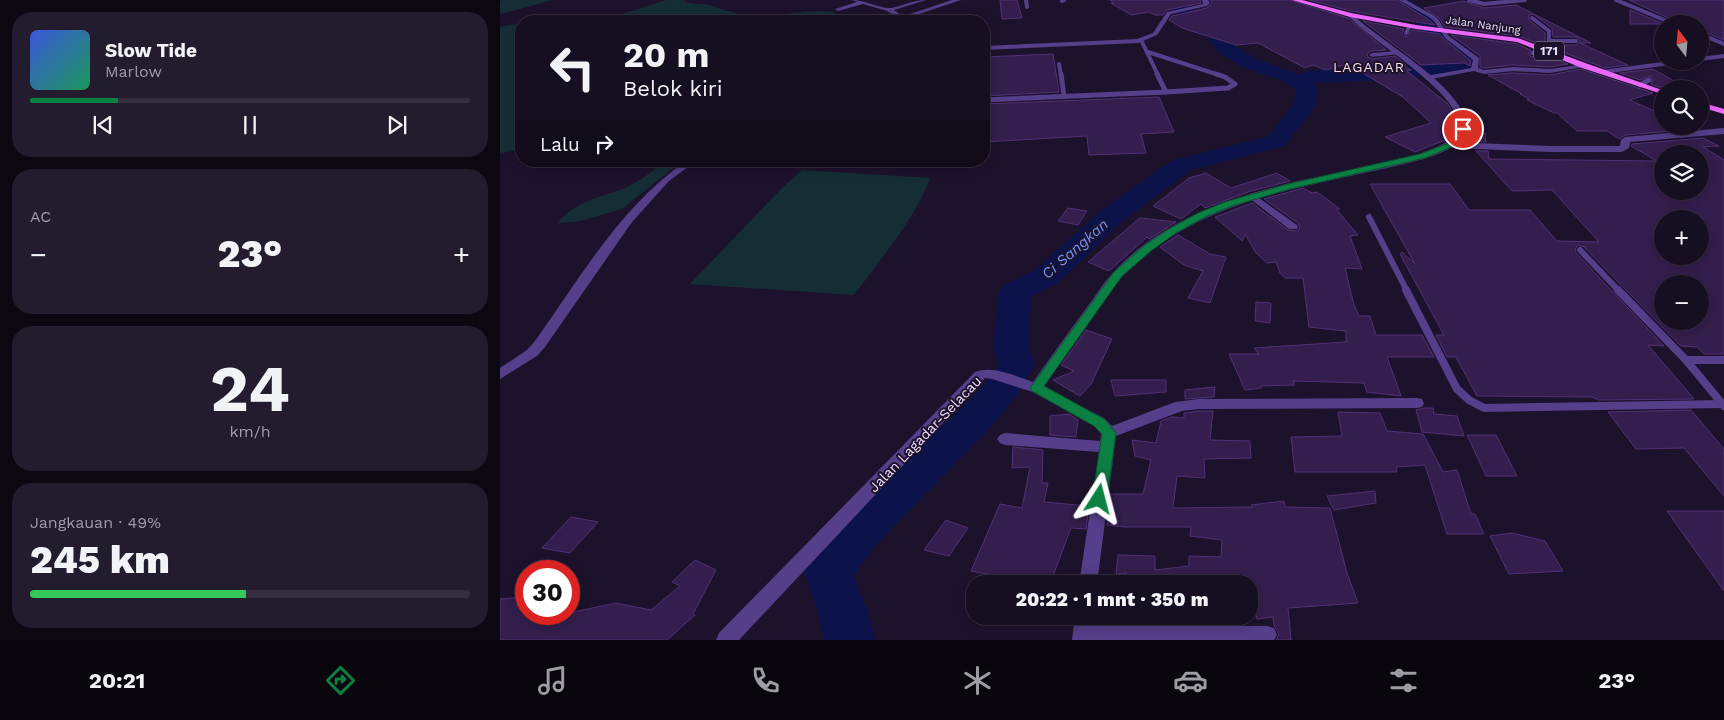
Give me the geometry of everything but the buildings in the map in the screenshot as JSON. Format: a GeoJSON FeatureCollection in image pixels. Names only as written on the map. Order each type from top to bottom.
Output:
{"type":"FeatureCollection","features":[{"type":"Feature","properties":{"kind":"main road","name":"Jalan Nanjung"},"geometry":{"type":"LineString","coordinates":[[1295,0],[1350,15],[1443,31],[1512,39],[1654,89]]}},
{"type":"Feature","properties":{"kind":"main road"},"geometry":{"type":"LineString","coordinates":[[1709,107],[1724,112]]}},
{"type":"Feature","properties":{"kind":"street"},"geometry":{"type":"LineString","coordinates":[[855,0],[889,10],[897,15]]}},
{"type":"Feature","properties":{"kind":"street"},"geometry":{"type":"LineString","coordinates":[[838,9],[874,0]]}},
{"type":"Feature","properties":{"kind":"street"},"geometry":{"type":"LineString","coordinates":[[889,10],[923,0]]}},
{"type":"Feature","properties":{"kind":"street"},"geometry":{"type":"LineString","coordinates":[[911,15],[958,0]]}},
{"type":"Feature","properties":{"kind":"street"},"geometry":{"type":"LineString","coordinates":[[990,48],[1141,40],[1155,34],[1168,14],[1205,5],[1208,3],[1205,0]]}},
{"type":"Feature","properties":{"kind":"street"},"geometry":{"type":"LineString","coordinates":[[1402,0],[1431,16],[1449,39],[1476,57],[1477,61],[1474,69]]}},
{"type":"Feature","properties":{"kind":"street","name":"171"},"geometry":{"type":"LineString","coordinates":[[1350,15],[1360,26],[1423,73],[1444,92],[1461,118],[1462,133],[1452,144]]}},
{"type":"Feature","properties":{"kind":"street"},"geometry":{"type":"LineString","coordinates":[[1372,56],[1397,53]]}},
{"type":"Feature","properties":{"kind":"street"},"geometry":{"type":"LineString","coordinates":[[1423,73],[1474,69],[1484,72],[1514,69],[1550,71],[1585,66]]}},
{"type":"Feature","properties":{"kind":"street"},"geometry":{"type":"LineString","coordinates":[[1033,387],[1107,288],[1133,260],[1172,231],[1202,215],[1252,196],[1288,186],[1408,160],[1452,144],[1552,149],[1622,149],[1626,146],[1625,140],[1724,131]]}},
{"type":"Feature","properties":{"kind":"street"},"geometry":{"type":"LineString","coordinates":[[500,374],[532,353],[540,344],[628,220],[666,179],[683,167]]}},
{"type":"Feature","properties":{"kind":"street"},"geometry":{"type":"LineString","coordinates":[[1252,196],[1293,227]]}},
{"type":"Feature","properties":{"kind":"street","name":"Jalan Lagadar-Selacau"},"geometry":{"type":"LineString","coordinates":[[726,640],[980,376],[989,373],[1033,387],[1099,422],[1108,440]]}},
{"type":"Feature","properties":{"kind":"street"},"geometry":{"type":"LineString","coordinates":[[1004,439],[1108,440],[1180,406],[1199,404],[1417,403]]}},
{"type":"Feature","properties":{"kind":"street"},"geometry":{"type":"LineString","coordinates":[[1089,575],[1108,440]]}},
{"type":"Feature","properties":{"kind":"street"},"geometry":{"type":"LineString","coordinates":[[1083,630],[1267,635]]}},
{"type":"Feature","properties":{"kind":"lane"},"geometry":{"type":"LineString","coordinates":[[1026,0],[1027,8]]}},
{"type":"Feature","properties":{"kind":"lane"},"geometry":{"type":"LineString","coordinates":[[1469,0],[1484,4],[1525,0]]}},
{"type":"Feature","properties":{"kind":"lane"},"geometry":{"type":"LineString","coordinates":[[1616,0],[1654,16]]}},
{"type":"Feature","properties":{"kind":"lane"},"geometry":{"type":"LineString","coordinates":[[1532,18],[1549,31],[1549,41],[1544,49],[1532,53]]}},
{"type":"Feature","properties":{"kind":"lane"},"geometry":{"type":"LineString","coordinates":[[1406,33],[1413,26]]}},
{"type":"Feature","properties":{"kind":"lane"},"geometry":{"type":"LineString","coordinates":[[1709,38],[1724,44]]}},
{"type":"Feature","properties":{"kind":"lane"},"geometry":{"type":"LineString","coordinates":[[1141,40],[1166,92]]}},
{"type":"Feature","properties":{"kind":"lane"},"geometry":{"type":"LineString","coordinates":[[1549,41],[1576,41]]}},
{"type":"Feature","properties":{"kind":"lane"},"geometry":{"type":"LineString","coordinates":[[990,100],[1166,92],[1228,88],[1235,84],[1225,77],[1148,52]]}},
{"type":"Feature","properties":{"kind":"lane"},"geometry":{"type":"LineString","coordinates":[[1709,58],[1724,56]]}},
{"type":"Feature","properties":{"kind":"lane"},"geometry":{"type":"LineString","coordinates":[[1059,64],[1064,96]]}},
{"type":"Feature","properties":{"kind":"lane"},"geometry":{"type":"LineString","coordinates":[[1602,72],[1654,65]]}},
{"type":"Feature","properties":{"kind":"lane"},"geometry":{"type":"LineString","coordinates":[[1640,84],[1649,80]]}},
{"type":"Feature","properties":{"kind":"lane"},"geometry":{"type":"LineString","coordinates":[[1369,217],[1457,388],[1468,401],[1476,406],[1484,408],[1723,405]]}},
{"type":"Feature","properties":{"kind":"lane"},"geometry":{"type":"LineString","coordinates":[[1580,250],[1686,360],[1723,405]]}},
{"type":"Feature","properties":{"kind":"lane"},"geometry":{"type":"LineString","coordinates":[[1686,360],[1724,360]]}},
{"type":"Feature","properties":{"kind":"shaded area"},"geometry":{"type":"Polygon","coordinates":[[[553,0],[500,14],[500,1],[553,0]]]}},
{"type":"Feature","properties":{"kind":"shaded area"},"geometry":{"type":"Polygon","coordinates":[[[666,0],[684,0],[688,3],[709,5],[745,15],[619,15],[666,0]]]}},
{"type":"Feature","properties":{"kind":"shaded area"},"geometry":{"type":"Polygon","coordinates":[[[826,11],[835,12],[834,15],[770,15],[826,11]]]}},
{"type":"Feature","properties":{"kind":"shaded area"},"geometry":{"type":"Polygon","coordinates":[[[515,24],[515,151],[500,153],[500,27],[515,24]]]}},
{"type":"Feature","properties":{"kind":"shaded area"},"geometry":{"type":"Polygon","coordinates":[[[658,167],[674,167],[622,209],[580,221],[558,223],[579,205],[623,189],[658,167]]]}},
{"type":"Feature","properties":{"kind":"shaded area"},"geometry":{"type":"Polygon","coordinates":[[[802,170],[930,178],[906,224],[854,295],[690,284],[780,190],[802,170]]]}},
{"type":"Feature","properties":{"kind":"waterway","name":"Ci Sangkan"},"geometry":{"type":"LineString","coordinates":[[1161,0],[1180,7],[1213,32],[1222,46],[1249,63],[1290,77],[1299,83]]}},
{"type":"Feature","properties":{"kind":"waterway"},"geometry":{"type":"LineString","coordinates":[[1299,83],[1303,79],[1314,76],[1393,74],[1463,65],[1465,60],[1463,54],[1428,31],[1425,20],[1413,9],[1398,0]]}},
{"type":"Feature","properties":{"kind":"waterway","name":"Ci Sangkan"},"geometry":{"type":"LineString","coordinates":[[850,640],[842,609],[828,573],[860,531],[979,415],[1006,384],[1017,364],[1011,346],[1015,292],[1047,276],[1113,215],[1182,165],[1277,141],[1305,104],[1307,88],[1299,83]]}},
{"type":"Feature","properties":{"kind":"district","name":"LAGADAR"},"geometry":{"type":"Point","coordinates":[1369,67]}},
{"type":"Feature","properties":{"kind":"route"},"geometry":{"type":"LineString","coordinates":[[1099,499],[1109,433],[1099,422],[1036,388],[1065,345],[1118,274],[1148,248],[1172,231],[1202,215],[1252,196],[1288,186],[1422,156],[1452,144],[1462,133],[1463,129]]}}]}
